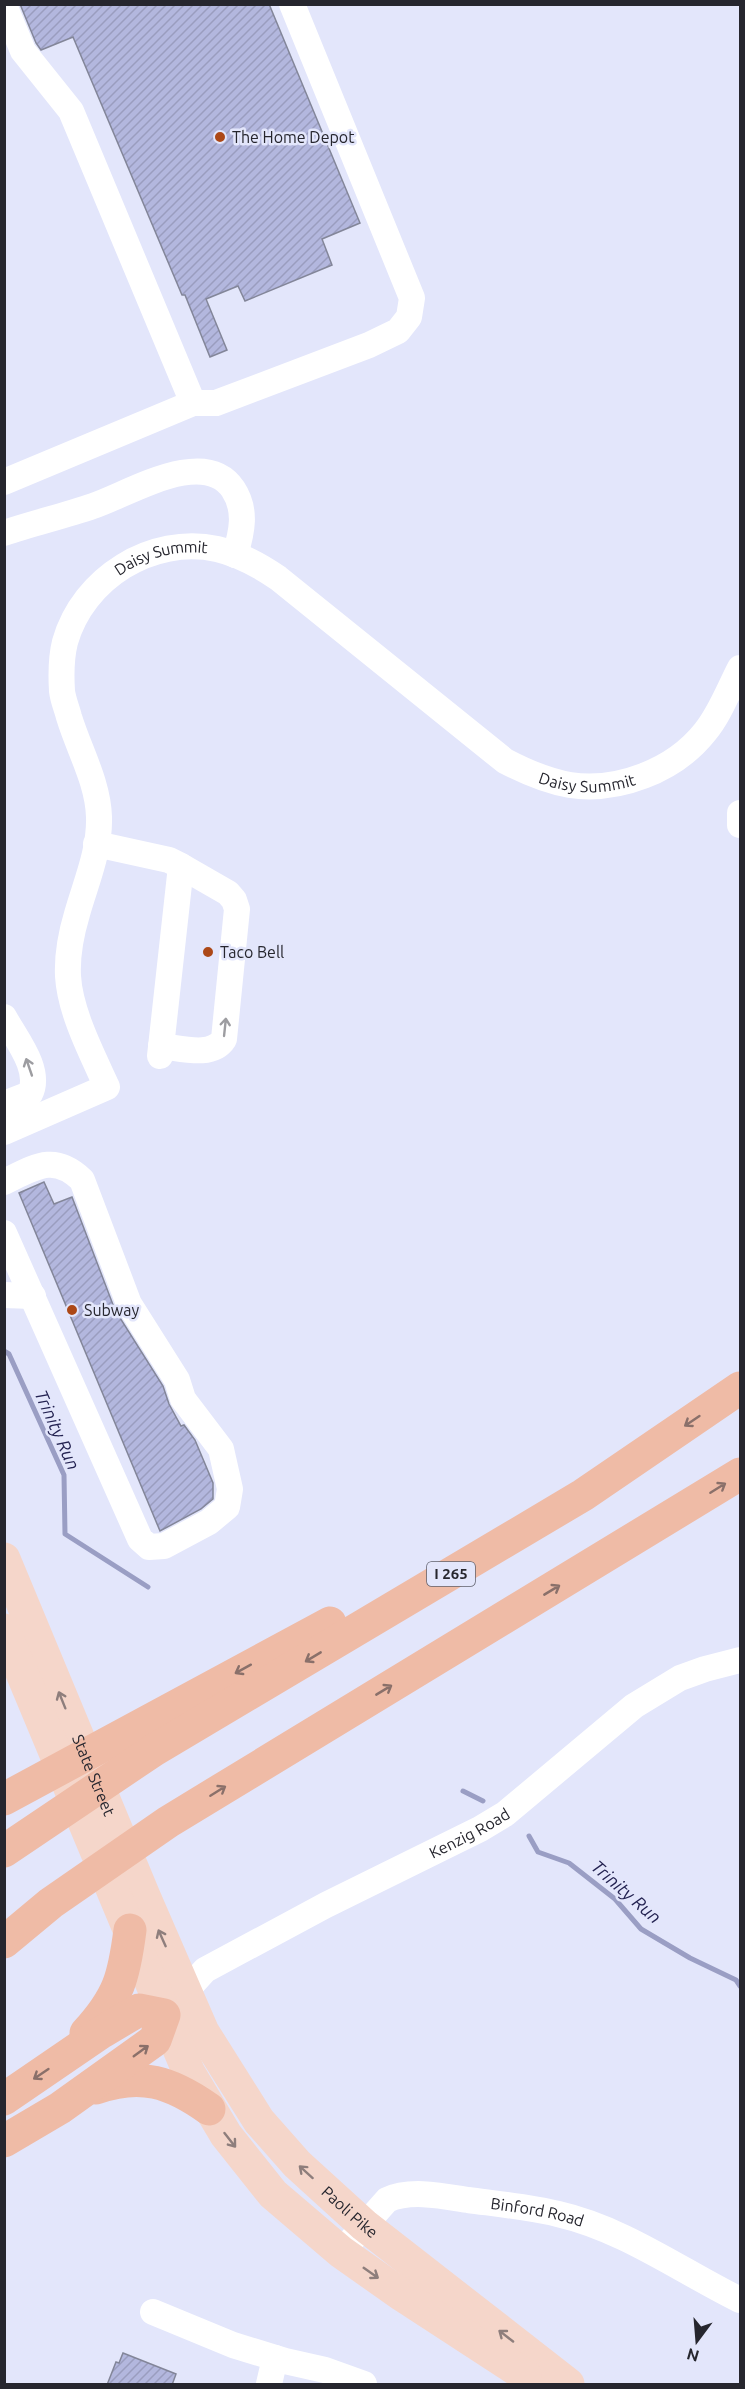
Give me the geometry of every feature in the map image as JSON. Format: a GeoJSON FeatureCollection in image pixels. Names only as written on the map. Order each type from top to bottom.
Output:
{"type":"FeatureCollection","features":[{"type":"Feature","properties":{"kind":"highway"},"geometry":{"type":"LineString","coordinates":[[10,1847],[150,1737],[256,1662],[629,1465],[741,1388]]}},
{"type":"Feature","properties":{"kind":"highway"},"geometry":{"type":"LineString","coordinates":[[4,1942],[51,1903],[168,1822],[741,1474]]}},
{"type":"Feature","properties":{"kind":"highway"},"geometry":{"type":"LineString","coordinates":[[4,1799],[150,1737]]}},
{"type":"Feature","properties":{"kind":"highway"},"geometry":{"type":"LineString","coordinates":[[70,2055],[85,2033],[104,2013],[116,1993],[125,1965],[130,1930]]}},
{"type":"Feature","properties":{"kind":"highway"},"geometry":{"type":"LineString","coordinates":[[4,2099],[139,2010],[164,2015],[155,2040],[60,2108]]}},
{"type":"Feature","properties":{"kind":"highway"},"geometry":{"type":"LineString","coordinates":[[4,2141],[92,2090],[128,2079],[161,2084],[196,2100],[209,2109]]}},
{"type":"Feature","properties":{"kind":"main road","name":"State Street"},"geometry":{"type":"LineString","coordinates":[[4,1559],[144,1896],[186,1991]]}},
{"type":"Feature","properties":{"kind":"main road","name":"State Street"},"geometry":{"type":"LineString","coordinates":[[4,1630],[164,2015]]}},
{"type":"Feature","properties":{"kind":"main road"},"geometry":{"type":"LineString","coordinates":[[164,2015],[186,1991]]}},
{"type":"Feature","properties":{"kind":"main road","name":"Paoli Pike"},"geometry":{"type":"LineString","coordinates":[[186,1991],[203,2032],[259,2121],[297,2164],[364,2225],[568,2385]]}},
{"type":"Feature","properties":{"kind":"main road","name":"Paoli Pike"},"geometry":{"type":"LineString","coordinates":[[164,2015],[189,2073],[209,2109],[226,2135],[273,2194],[341,2252],[402,2295],[540,2385]]}},
{"type":"Feature","properties":{"kind":"street"},"geometry":{"type":"LineString","coordinates":[[4,482],[193,404],[216,403],[369,345],[398,331],[405,325],[412,308],[412,298],[292,4]]}},
{"type":"Feature","properties":{"kind":"street"},"geometry":{"type":"LineString","coordinates":[[4,5],[14,55],[71,111],[193,404]]}},
{"type":"Feature","properties":{"kind":"street"},"geometry":{"type":"LineString","coordinates":[[4,533],[94,506],[182,472],[201,471],[224,478],[240,502],[243,528],[235,555]]}},
{"type":"Feature","properties":{"kind":"street","name":"Daisy Summit"},"geometry":{"type":"LineString","coordinates":[[4,1132],[107,1087],[73,1002],[68,976],[70,941],[77,912],[92,871],[99,817],[93,783],[62,695],[62,668],[66,641],[76,616],[92,593],[113,572],[137,558],[160,550],[188,546],[217,549],[254,562],[278,578],[505,761],[537,777],[570,785],[613,785],[635,779],[677,758],[692,747],[707,730],[741,668]]}},
{"type":"Feature","properties":{"kind":"street"},"geometry":{"type":"LineString","coordinates":[[741,813],[741,825]]}},
{"type":"Feature","properties":{"kind":"street"},"geometry":{"type":"LineString","coordinates":[[96,844],[169,860],[181,866],[228,893],[234,900],[237,909],[224,1039],[220,1046],[211,1050],[161,1051],[181,866]]}},
{"type":"Feature","properties":{"kind":"street"},"geometry":{"type":"LineString","coordinates":[[4,1017],[31,1067],[34,1085],[30,1094],[4,1104]]}},
{"type":"Feature","properties":{"kind":"street"},"geometry":{"type":"LineString","coordinates":[[4,1182],[30,1169],[56,1163],[72,1171],[82,1180],[129,1304],[177,1380],[183,1400],[221,1449],[230,1489],[227,1507],[209,1522],[164,1546],[149,1547],[140,1539],[4,1233]]}},
{"type":"Feature","properties":{"kind":"street"},"geometry":{"type":"LineString","coordinates":[[4,1295],[33,1296]]}},
{"type":"Feature","properties":{"kind":"street","name":"Kenzig Road"},"geometry":{"type":"LineString","coordinates":[[186,1991],[205,1970],[505,1814],[634,1706],[680,1678],[705,1668],[741,1660]]}},
{"type":"Feature","properties":{"kind":"street","name":"Binford Road"},"geometry":{"type":"LineString","coordinates":[[341,2252],[387,2200],[402,2194],[456,2198],[558,2214],[621,2237],[741,2300]]}},
{"type":"Feature","properties":{"kind":"street"},"geometry":{"type":"LineString","coordinates":[[153,2312],[233,2345],[325,2370],[364,2385]]}},
{"type":"Feature","properties":{"kind":"street"},"geometry":{"type":"LineString","coordinates":[[268,2385],[275,2358]]}},
{"type":"Feature","properties":{"kind":"building","name":"The Home Depot"},"geometry":{"type":"Polygon","coordinates":[[[20,4],[269,4],[360,223],[322,239],[332,265],[245,301],[238,286],[206,299],[227,350],[210,357],[73,37],[41,50],[20,4]]]}},
{"type":"Feature","properties":{"kind":"building"},"geometry":{"type":"Polygon","coordinates":[[[44,1182],[54,1204],[72,1197],[115,1310],[163,1386],[169,1404],[181,1426],[184,1425],[195,1440],[213,1483],[213,1499],[201,1509],[160,1531],[19,1193],[44,1182]]]}},
{"type":"Feature","properties":{"kind":"building"},"geometry":{"type":"Polygon","coordinates":[[[123,2353],[176,2374],[172,2385],[107,2385],[116,2362],[119,2363],[123,2353]]]}},
{"type":"Feature","properties":{"kind":"waterway","name":"Trinity Run"},"geometry":{"type":"LineString","coordinates":[[4,1351],[9,1354],[64,1475],[65,1534],[148,1587]]}},
{"type":"Feature","properties":{"kind":"waterway","name":"Trinity Run"},"geometry":{"type":"LineString","coordinates":[[463,1791],[483,1801]]}},
{"type":"Feature","properties":{"kind":"waterway","name":"Trinity Run"},"geometry":{"type":"LineString","coordinates":[[529,1836],[538,1852],[569,1863],[615,1899],[641,1929],[690,1958],[736,1980],[740,1986]]}},
{"type":"Feature","properties":{"kind":"place","name":"The Home Depot"},"geometry":{"type":"Point","coordinates":[220,137]}},
{"type":"Feature","properties":{"kind":"place","name":"Taco Bell"},"geometry":{"type":"Point","coordinates":[208,952]}},
{"type":"Feature","properties":{"kind":"place","name":"Subway"},"geometry":{"type":"Point","coordinates":[72,1310]}}]}
